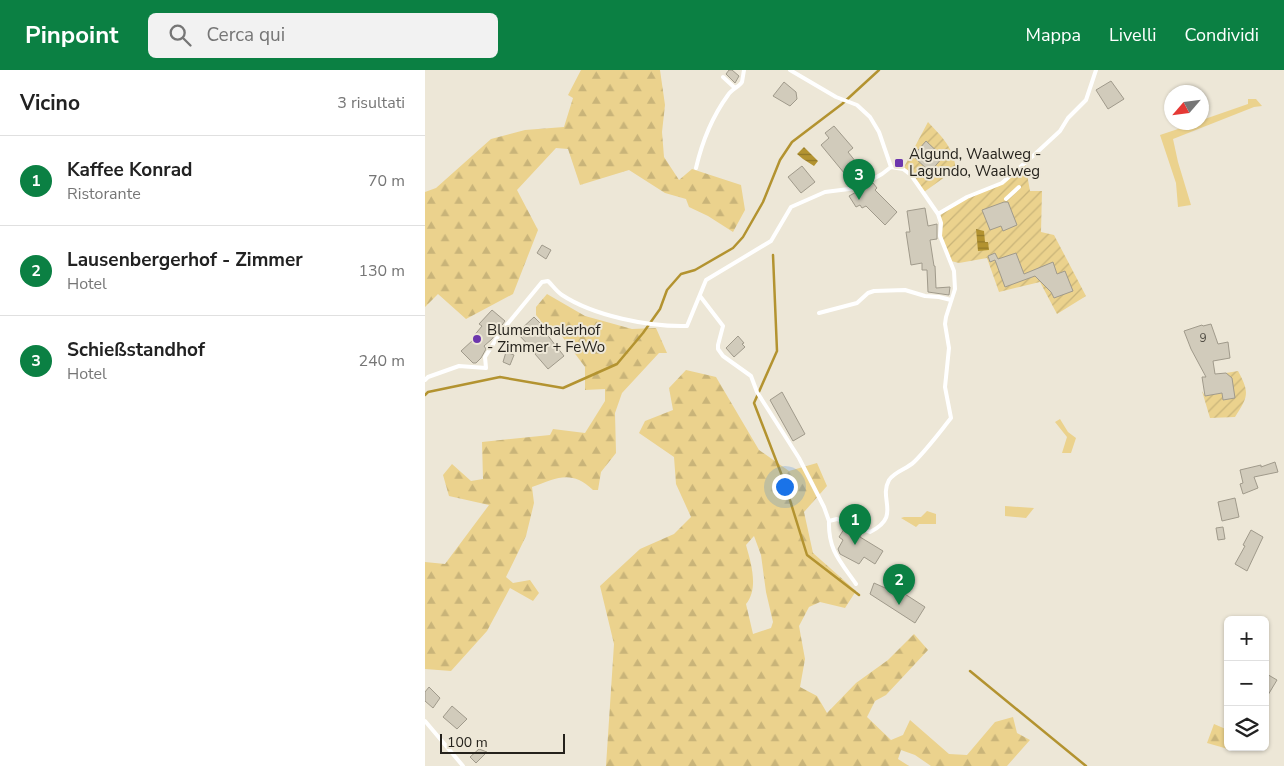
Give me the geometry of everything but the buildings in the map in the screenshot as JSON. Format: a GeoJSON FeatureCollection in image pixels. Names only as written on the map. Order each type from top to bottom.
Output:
{"type":"FeatureCollection","features":[{"type":"Feature","properties":{"kind":"lane"},"geometry":{"type":"LineString","coordinates":[[696,168],[702,144],[708,130],[729,94],[743,82],[744,70]]}},
{"type":"Feature","properties":{"kind":"lane"},"geometry":{"type":"LineString","coordinates":[[790,70],[836,97],[857,104],[870,117],[879,132],[886,158],[891,167]]}},
{"type":"Feature","properties":{"kind":"lane"},"geometry":{"type":"LineString","coordinates":[[938,214],[967,197],[1002,183],[1034,155],[1060,131],[1068,118],[1086,100],[1096,70]]}},
{"type":"Feature","properties":{"kind":"lane"},"geometry":{"type":"LineString","coordinates":[[723,77],[735,88]]}},
{"type":"Feature","properties":{"kind":"lane"},"geometry":{"type":"LineString","coordinates":[[425,380],[428,377],[459,366],[486,368],[485,358],[500,334],[542,282],[549,281],[561,295],[600,312],[643,323],[687,326],[700,296],[701,288],[706,280],[771,241],[791,206],[825,192],[857,188],[891,167],[903,169],[911,176],[938,214],[941,223],[940,236],[954,271],[955,289],[945,324],[949,348],[945,386],[951,418],[934,441],[912,464],[889,480],[886,491],[889,511],[881,527],[870,532],[837,519],[829,520]]}},
{"type":"Feature","properties":{"kind":"lane"},"geometry":{"type":"LineString","coordinates":[[1005,199],[1019,187]]}},
{"type":"Feature","properties":{"kind":"lane"},"geometry":{"type":"LineString","coordinates":[[819,313],[857,303],[868,293],[875,291],[905,290],[925,296],[951,300]]}},
{"type":"Feature","properties":{"kind":"lane"},"geometry":{"type":"LineString","coordinates":[[700,296],[723,326],[718,350],[754,380],[757,392],[799,458],[824,507],[829,520],[829,535],[834,552],[857,584]]}},
{"type":"Feature","properties":{"kind":"lane"},"geometry":{"type":"LineString","coordinates":[[425,721],[463,766]]}},
{"type":"Feature","properties":{"kind":"green space"},"geometry":{"type":"Polygon","coordinates":[[[581,70],[660,70],[665,105],[662,132],[664,157],[679,180],[692,169],[741,185],[745,210],[733,232],[708,216],[689,207],[686,199],[665,193],[629,170],[580,185],[568,149],[556,148],[517,190],[538,230],[513,294],[466,319],[438,294],[425,307],[425,192],[436,188],[491,139],[525,130],[564,127],[573,98],[568,95],[581,70]]]}},
{"type":"Feature","properties":{"kind":"green space"},"geometry":{"type":"Polygon","coordinates":[[[1248,99],[1256,99],[1262,106],[1254,107],[1209,125],[1209,118],[1248,104],[1248,99]]]}},
{"type":"Feature","properties":{"kind":"green space"},"geometry":{"type":"Polygon","coordinates":[[[928,122],[943,138],[950,149],[956,169],[924,192],[903,169],[928,122]]]}},
{"type":"Feature","properties":{"kind":"green space"},"geometry":{"type":"Polygon","coordinates":[[[1175,130],[1196,130],[1173,139],[1191,205],[1178,207],[1176,183],[1160,135],[1175,130]]]}},
{"type":"Feature","properties":{"kind":"green space"},"geometry":{"type":"Polygon","coordinates":[[[1025,163],[1030,191],[1042,191],[1041,232],[1054,235],[1086,296],[1057,314],[1040,282],[999,292],[987,258],[959,263],[951,261],[940,236],[941,223],[938,214],[967,197],[1002,183],[1025,163]]]}},
{"type":"Feature","properties":{"kind":"green space"},"geometry":{"type":"Polygon","coordinates":[[[547,294],[585,316],[632,329],[656,328],[667,353],[659,353],[622,393],[615,413],[616,453],[601,472],[598,490],[593,490],[585,483],[571,477],[556,478],[532,487],[534,503],[526,536],[506,577],[513,583],[530,580],[539,593],[533,601],[510,588],[487,631],[451,671],[425,669],[425,562],[445,564],[489,505],[449,496],[443,475],[452,464],[471,481],[483,479],[482,442],[550,435],[553,429],[585,433],[605,401],[605,389],[585,390],[585,367],[555,327],[549,331],[536,315],[536,307],[547,294]]]}},
{"type":"Feature","properties":{"kind":"green space"},"geometry":{"type":"Polygon","coordinates":[[[686,370],[716,377],[759,450],[789,471],[817,463],[827,486],[804,512],[813,553],[856,591],[845,608],[820,602],[809,607],[799,626],[805,659],[800,687],[817,696],[827,713],[856,683],[888,660],[914,634],[928,650],[886,695],[875,701],[867,717],[891,740],[903,735],[910,720],[949,754],[967,755],[995,722],[1013,717],[1017,733],[1030,740],[1007,766],[931,766],[915,755],[901,750],[898,759],[909,766],[606,766],[614,644],[600,586],[640,549],[674,534],[691,517],[676,484],[674,457],[639,433],[645,421],[673,410],[669,388],[686,370]],[[754,536],[746,545],[752,567],[753,583],[750,598],[746,604],[753,634],[771,628],[773,622],[766,592],[761,555],[754,536]]]}},
{"type":"Feature","properties":{"kind":"green space"},"geometry":{"type":"Polygon","coordinates":[[[1238,371],[1246,390],[1246,395],[1235,417],[1210,418],[1202,391],[1205,396],[1222,393],[1223,400],[1234,398],[1226,373],[1238,371]]]}},
{"type":"Feature","properties":{"kind":"green space"},"geometry":{"type":"Polygon","coordinates":[[[1060,419],[1068,432],[1076,438],[1071,453],[1062,453],[1067,437],[1055,422],[1060,419]]]}},
{"type":"Feature","properties":{"kind":"green space"},"geometry":{"type":"Polygon","coordinates":[[[1005,506],[1034,508],[1026,518],[1005,516],[1005,506]]]}},
{"type":"Feature","properties":{"kind":"green space"},"geometry":{"type":"Polygon","coordinates":[[[927,511],[936,514],[936,524],[919,524],[916,527],[901,518],[921,517],[927,511]]]}},
{"type":"Feature","properties":{"kind":"green space"},"geometry":{"type":"Polygon","coordinates":[[[1214,724],[1224,728],[1224,748],[1207,743],[1214,724]]]}},
{"type":"Feature","properties":{"kind":"shaded area"},"geometry":{"type":"Polygon","coordinates":[[[804,147],[818,161],[814,166],[797,154],[804,147]]]}},
{"type":"Feature","properties":{"kind":"shaded area"},"geometry":{"type":"Polygon","coordinates":[[[976,229],[984,231],[985,242],[988,242],[989,250],[978,251],[976,229]]]}},
{"type":"Feature","properties":{"kind":"waterway"},"geometry":{"type":"LineString","coordinates":[[425,395],[428,392],[500,377],[563,388],[617,364],[643,333],[660,309],[667,290],[681,274],[695,270],[733,248],[743,237],[763,202],[780,160],[792,142],[842,104],[879,70]]}},
{"type":"Feature","properties":{"kind":"waterway"},"geometry":{"type":"LineString","coordinates":[[773,255],[777,351],[754,403],[784,481],[807,555],[859,595]]}},
{"type":"Feature","properties":{"kind":"waterway"},"geometry":{"type":"LineString","coordinates":[[970,671],[1086,766]]}},
{"type":"Feature","properties":{"kind":"place","name":"Algund, Waalweg - Lagundo, Waalweg"},"geometry":{"type":"Point","coordinates":[899,163]}},
{"type":"Feature","properties":{"kind":"place","name":"Schießstandhof"},"geometry":{"type":"Point","coordinates":[859,200]}},
{"type":"Feature","properties":{"kind":"place","name":"Blumenthalerhof - Zimmer + FeWo"},"geometry":{"type":"Point","coordinates":[477,339]}},
{"type":"Feature","properties":{"kind":"place","name":"Kaffee Konrad"},"geometry":{"type":"Point","coordinates":[855,545]}},
{"type":"Feature","properties":{"kind":"place","name":"Lausenbergerhof - Zimmer"},"geometry":{"type":"Point","coordinates":[899,605]}}]}
